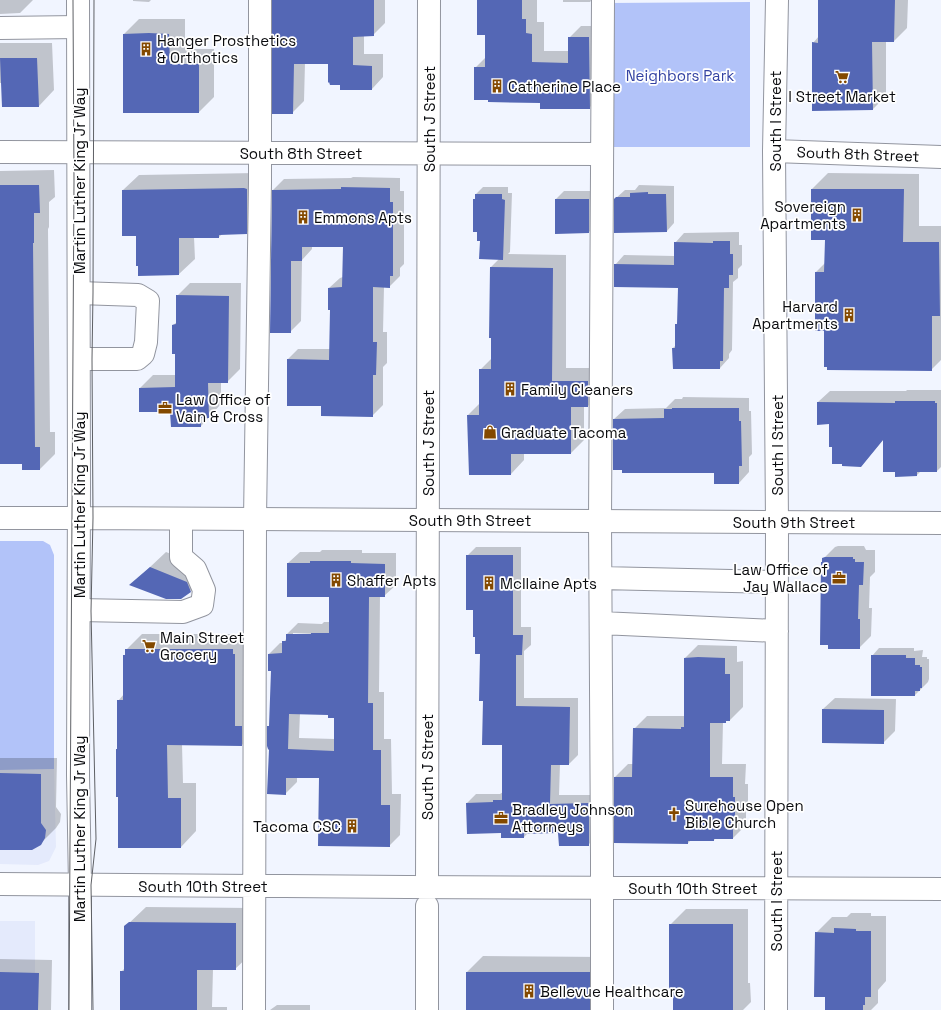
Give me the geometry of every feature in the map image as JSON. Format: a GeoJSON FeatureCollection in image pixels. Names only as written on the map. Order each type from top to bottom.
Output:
{"type":"FeatureCollection","features":[{"type":"Feature","properties":{"kind":"street","name":"Martin Luther King Jr Way"},"geometry":{"type":"LineString","coordinates":[[78,0],[78,775],[80,1010]]}},
{"type":"Feature","properties":{"kind":"street"},"geometry":{"type":"LineString","coordinates":[[254,1010],[255,519],[261,153],[260,0]]}},
{"type":"Feature","properties":{"kind":"street","name":"South J Street"},"geometry":{"type":"LineString","coordinates":[[426,1010],[429,0]]}},
{"type":"Feature","properties":{"kind":"street"},"geometry":{"type":"LineString","coordinates":[[602,1010],[600,521],[603,0]]}},
{"type":"Feature","properties":{"kind":"street","name":"South I Street"},"geometry":{"type":"LineString","coordinates":[[776,1010],[778,522],[774,151],[777,0]]}},
{"type":"Feature","properties":{"kind":"street"},"geometry":{"type":"LineString","coordinates":[[0,28],[78,27]]}},
{"type":"Feature","properties":{"kind":"street","name":"South 8th Street"},"geometry":{"type":"LineString","coordinates":[[774,151],[941,157]]}},
{"type":"Feature","properties":{"kind":"street","name":"South 8th Street"},"geometry":{"type":"LineString","coordinates":[[0,152],[602,154]]}},
{"type":"Feature","properties":{"kind":"street"},"geometry":{"type":"LineString","coordinates":[[79,293],[138,295],[148,301],[146,342],[143,354],[137,359],[79,359]]}},
{"type":"Feature","properties":{"kind":"street","name":"South 9th Street"},"geometry":{"type":"LineString","coordinates":[[0,518],[941,523]]}},
{"type":"Feature","properties":{"kind":"street"},"geometry":{"type":"LineString","coordinates":[[79,610],[183,612],[202,606],[204,590],[195,569],[181,557],[181,519]]}},
{"type":"Feature","properties":{"kind":"street"},"geometry":{"type":"LineString","coordinates":[[601,578],[777,582]]}},
{"type":"Feature","properties":{"kind":"street"},"geometry":{"type":"LineString","coordinates":[[601,623],[777,631]]}},
{"type":"Feature","properties":{"kind":"street","name":"South 10th Street"},"geometry":{"type":"LineString","coordinates":[[0,884],[255,886],[426,892],[602,887],[941,889]]}},
{"type":"Feature","properties":{"kind":"shaded area"},"geometry":{"type":"Polygon","coordinates":[[[54,769],[56,847],[49,861],[38,865],[0,864],[0,770],[54,769]]]}},
{"type":"Feature","properties":{"kind":"shaded area"},"geometry":{"type":"Polygon","coordinates":[[[0,921],[35,921],[35,1010],[0,1010],[0,921]]]}},
{"type":"Feature","properties":{"kind":"green space","name":"Neighbors Park"},"geometry":{"type":"Polygon","coordinates":[[[750,2],[750,147],[610,147],[609,3],[750,2]]]}},
{"type":"Feature","properties":{"kind":"green space"},"geometry":{"type":"Polygon","coordinates":[[[0,541],[43,541],[50,545],[54,555],[54,769],[0,770],[0,541]]]}},
{"type":"Feature","properties":{"kind":"building"},"geometry":{"type":"Polygon","coordinates":[[[272,0],[374,0],[374,36],[353,37],[353,65],[372,66],[372,90],[340,90],[340,85],[330,85],[329,82],[328,83],[328,64],[294,64],[293,114],[272,114],[272,0]]]}},
{"type":"Feature","properties":{"kind":"building"},"geometry":{"type":"Polygon","coordinates":[[[477,0],[522,0],[522,19],[526,19],[526,33],[532,34],[532,62],[568,63],[568,37],[589,37],[590,109],[540,109],[540,103],[488,102],[488,100],[474,100],[474,67],[485,67],[485,35],[477,35],[477,0]]]}},
{"type":"Feature","properties":{"kind":"building"},"geometry":{"type":"Polygon","coordinates":[[[818,0],[895,0],[894,42],[872,42],[873,110],[812,111],[812,42],[818,43],[818,0]]]}},
{"type":"Feature","properties":{"kind":"building","name":"Hanger Prosthetics & Orthotics"},"geometry":{"type":"Polygon","coordinates":[[[123,34],[169,34],[170,64],[199,64],[199,113],[123,113],[123,34]]]}},
{"type":"Feature","properties":{"kind":"building"},"geometry":{"type":"Polygon","coordinates":[[[0,58],[37,58],[39,107],[2,107],[0,58]]]}},
{"type":"Feature","properties":{"kind":"building"},"geometry":{"type":"Polygon","coordinates":[[[0,185],[39,185],[40,213],[34,213],[33,243],[35,447],[40,447],[40,470],[22,470],[22,464],[0,464],[0,185]]]}},
{"type":"Feature","properties":{"kind":"building"},"geometry":{"type":"Polygon","coordinates":[[[341,187],[390,188],[390,202],[393,202],[393,276],[390,276],[390,288],[373,287],[373,342],[377,342],[376,375],[373,375],[373,417],[321,416],[321,406],[287,406],[287,359],[329,360],[330,310],[328,310],[328,288],[342,287],[343,247],[302,247],[302,261],[291,261],[291,333],[270,333],[272,190],[341,189],[341,187]]]}},
{"type":"Feature","properties":{"kind":"building"},"geometry":{"type":"Polygon","coordinates":[[[247,189],[247,234],[219,235],[219,238],[179,238],[179,275],[138,276],[138,266],[136,266],[136,236],[122,236],[122,190],[247,189]]]}},
{"type":"Feature","properties":{"kind":"building"},"geometry":{"type":"Polygon","coordinates":[[[811,189],[904,189],[903,242],[939,242],[940,316],[932,316],[932,371],[827,370],[827,367],[824,367],[824,331],[815,331],[815,272],[824,272],[825,240],[811,240],[811,189]]]}},
{"type":"Feature","properties":{"kind":"building"},"geometry":{"type":"Polygon","coordinates":[[[648,192],[648,194],[666,194],[667,232],[614,233],[614,199],[616,197],[630,197],[630,193],[648,192]]]}},
{"type":"Feature","properties":{"kind":"building"},"geometry":{"type":"Polygon","coordinates":[[[475,194],[502,194],[502,199],[505,200],[503,260],[479,259],[480,241],[477,241],[477,232],[473,232],[473,199],[475,199],[475,194]]]}},
{"type":"Feature","properties":{"kind":"building"},"geometry":{"type":"Polygon","coordinates":[[[555,199],[589,199],[589,233],[555,234],[555,199]]]}},
{"type":"Feature","properties":{"kind":"building"},"geometry":{"type":"Polygon","coordinates":[[[713,241],[730,241],[730,254],[733,254],[733,275],[729,275],[729,288],[724,288],[723,361],[720,361],[720,369],[673,369],[672,348],[675,348],[678,288],[614,287],[614,264],[674,265],[674,242],[713,243],[713,241]]]}},
{"type":"Feature","properties":{"kind":"building"},"geometry":{"type":"Polygon","coordinates":[[[490,267],[553,268],[552,381],[588,381],[588,407],[571,407],[571,454],[511,454],[511,475],[469,475],[467,415],[479,415],[479,369],[491,369],[491,338],[489,338],[490,267]]]}},
{"type":"Feature","properties":{"kind":"building"},"geometry":{"type":"Polygon","coordinates":[[[176,295],[229,296],[228,383],[208,383],[209,418],[201,418],[201,427],[171,427],[170,412],[139,412],[139,388],[175,387],[175,354],[172,354],[172,325],[176,324],[176,295]]]}},
{"type":"Feature","properties":{"kind":"building"},"geometry":{"type":"Polygon","coordinates":[[[895,401],[935,401],[935,403],[937,403],[937,472],[917,472],[917,476],[895,477],[895,472],[883,472],[883,440],[861,467],[832,464],[832,447],[829,447],[829,424],[817,425],[817,402],[895,403],[895,401]]]}},
{"type":"Feature","properties":{"kind":"building"},"geometry":{"type":"Polygon","coordinates":[[[739,408],[739,421],[741,421],[742,466],[739,466],[739,484],[714,484],[714,473],[622,473],[622,470],[613,470],[613,419],[664,418],[664,409],[739,408]]]}},
{"type":"Feature","properties":{"kind":"building"},"geometry":{"type":"Polygon","coordinates":[[[466,555],[513,555],[513,635],[523,635],[522,655],[516,655],[516,706],[570,707],[569,765],[551,765],[550,804],[589,803],[589,846],[559,846],[558,833],[524,834],[524,838],[501,838],[501,833],[467,834],[466,803],[493,802],[493,800],[502,800],[502,745],[482,745],[483,701],[479,701],[480,654],[475,654],[475,637],[473,637],[473,610],[466,610],[466,555]]]}},
{"type":"Feature","properties":{"kind":"building"},"geometry":{"type":"Polygon","coordinates":[[[853,557],[855,562],[864,562],[863,585],[859,585],[858,619],[860,619],[860,649],[828,649],[828,645],[820,645],[821,562],[822,558],[853,557]]]}},
{"type":"Feature","properties":{"kind":"building"},"geometry":{"type":"Polygon","coordinates":[[[310,561],[351,561],[351,563],[385,564],[385,597],[369,597],[368,703],[373,703],[373,750],[381,750],[381,805],[390,805],[390,847],[318,846],[319,778],[286,778],[286,795],[267,794],[269,750],[267,746],[267,726],[269,726],[271,671],[268,671],[268,654],[282,653],[282,641],[286,641],[286,634],[329,633],[329,597],[287,597],[287,563],[310,563],[310,561]],[[289,714],[288,749],[334,751],[334,718],[328,718],[328,715],[289,714]]]}},
{"type":"Feature","properties":{"kind":"building"},"geometry":{"type":"Polygon","coordinates":[[[150,567],[187,582],[191,592],[181,599],[166,599],[129,585],[150,567]]]}},
{"type":"Feature","properties":{"kind":"building"},"geometry":{"type":"Polygon","coordinates":[[[125,649],[233,649],[233,654],[235,654],[235,726],[242,726],[242,746],[167,745],[168,798],[181,798],[181,848],[118,848],[118,797],[116,797],[117,700],[123,700],[123,655],[125,655],[125,649]]]}},
{"type":"Feature","properties":{"kind":"building"},"geometry":{"type":"Polygon","coordinates":[[[871,655],[906,655],[906,658],[915,658],[915,665],[920,665],[920,667],[922,667],[922,688],[920,688],[920,691],[915,691],[915,696],[871,696],[871,655]]]}},
{"type":"Feature","properties":{"kind":"building"},"geometry":{"type":"Polygon","coordinates":[[[684,658],[725,658],[725,674],[730,674],[730,721],[726,721],[726,723],[710,723],[710,777],[733,777],[735,821],[733,821],[733,839],[688,841],[688,844],[614,843],[614,777],[632,777],[633,728],[681,729],[681,727],[684,727],[684,658]]]}},
{"type":"Feature","properties":{"kind":"building"},"geometry":{"type":"Polygon","coordinates":[[[822,709],[884,710],[884,744],[822,743],[822,709]]]}},
{"type":"Feature","properties":{"kind":"building"},"geometry":{"type":"Polygon","coordinates":[[[0,773],[41,774],[41,823],[46,830],[45,838],[41,845],[32,850],[0,850],[0,773]]]}},
{"type":"Feature","properties":{"kind":"building"},"geometry":{"type":"Polygon","coordinates":[[[129,922],[236,923],[236,970],[197,970],[197,1010],[120,1010],[120,971],[124,971],[124,926],[129,922]]]}},
{"type":"Feature","properties":{"kind":"building"},"geometry":{"type":"Polygon","coordinates":[[[669,924],[733,924],[733,1010],[673,1010],[673,992],[669,992],[669,924]]]}},
{"type":"Feature","properties":{"kind":"building"},"geometry":{"type":"Polygon","coordinates":[[[834,928],[856,929],[856,931],[871,931],[871,997],[865,997],[865,1005],[863,1005],[863,1010],[825,1010],[825,997],[814,997],[815,932],[834,933],[834,928]]]}},
{"type":"Feature","properties":{"kind":"building"},"geometry":{"type":"Polygon","coordinates":[[[0,972],[39,973],[38,1010],[0,1010],[0,972]]]}},
{"type":"Feature","properties":{"kind":"building","name":"Bellevue Healthcare"},"geometry":{"type":"Polygon","coordinates":[[[466,972],[590,972],[590,1010],[466,1010],[466,972]]]}},
{"type":"Feature","properties":{"kind":"tram line"},"geometry":{"type":"LineString","coordinates":[[69,1010],[74,181],[73,0]]}},
{"type":"Feature","properties":{"kind":"tram line"},"geometry":{"type":"LineString","coordinates":[[93,1010],[91,885],[96,839],[91,611],[93,518],[92,359],[94,0]]}},
{"type":"Feature","properties":{"kind":"place","name":"Hanger Prosthetics & Orthotics"},"geometry":{"type":"Point","coordinates":[146,49]}},
{"type":"Feature","properties":{"kind":"place","name":"I Street Market"},"geometry":{"type":"Point","coordinates":[842,77]}},
{"type":"Feature","properties":{"kind":"place","name":"Catherine Place"},"geometry":{"type":"Point","coordinates":[497,86]}},
{"type":"Feature","properties":{"kind":"place","name":"Sovereign Apartments"},"geometry":{"type":"Point","coordinates":[857,215]}},
{"type":"Feature","properties":{"kind":"place","name":"Emmons Apts"},"geometry":{"type":"Point","coordinates":[303,217]}},
{"type":"Feature","properties":{"kind":"place","name":"Harvard Apartments"},"geometry":{"type":"Point","coordinates":[849,315]}},
{"type":"Feature","properties":{"kind":"place","name":"Family Cleaners"},"geometry":{"type":"Point","coordinates":[510,389]}},
{"type":"Feature","properties":{"kind":"place","name":"Law Office of Vain & Cross"},"geometry":{"type":"Point","coordinates":[165,408]}},
{"type":"Feature","properties":{"kind":"place","name":"Graduate Tacoma"},"geometry":{"type":"Point","coordinates":[490,432]}},
{"type":"Feature","properties":{"kind":"place","name":"Law Office of Jay Wallace"},"geometry":{"type":"Point","coordinates":[839,578]}},
{"type":"Feature","properties":{"kind":"place","name":"Shaffer Apts"},"geometry":{"type":"Point","coordinates":[336,580]}},
{"type":"Feature","properties":{"kind":"place","name":"McIlaine Apts"},"geometry":{"type":"Point","coordinates":[489,583]}},
{"type":"Feature","properties":{"kind":"place","name":"Main Street Grocery"},"geometry":{"type":"Point","coordinates":[149,646]}},
{"type":"Feature","properties":{"kind":"place","name":"Surehouse Open Bible Church"},"geometry":{"type":"Point","coordinates":[674,814]}},
{"type":"Feature","properties":{"kind":"place","name":"Bradley Johnson Attorneys"},"geometry":{"type":"Point","coordinates":[501,818]}},
{"type":"Feature","properties":{"kind":"place","name":"Tacoma CSC"},"geometry":{"type":"Point","coordinates":[352,826]}},
{"type":"Feature","properties":{"kind":"place","name":"Bellevue Healthcare"},"geometry":{"type":"Point","coordinates":[529,991]}}]}
